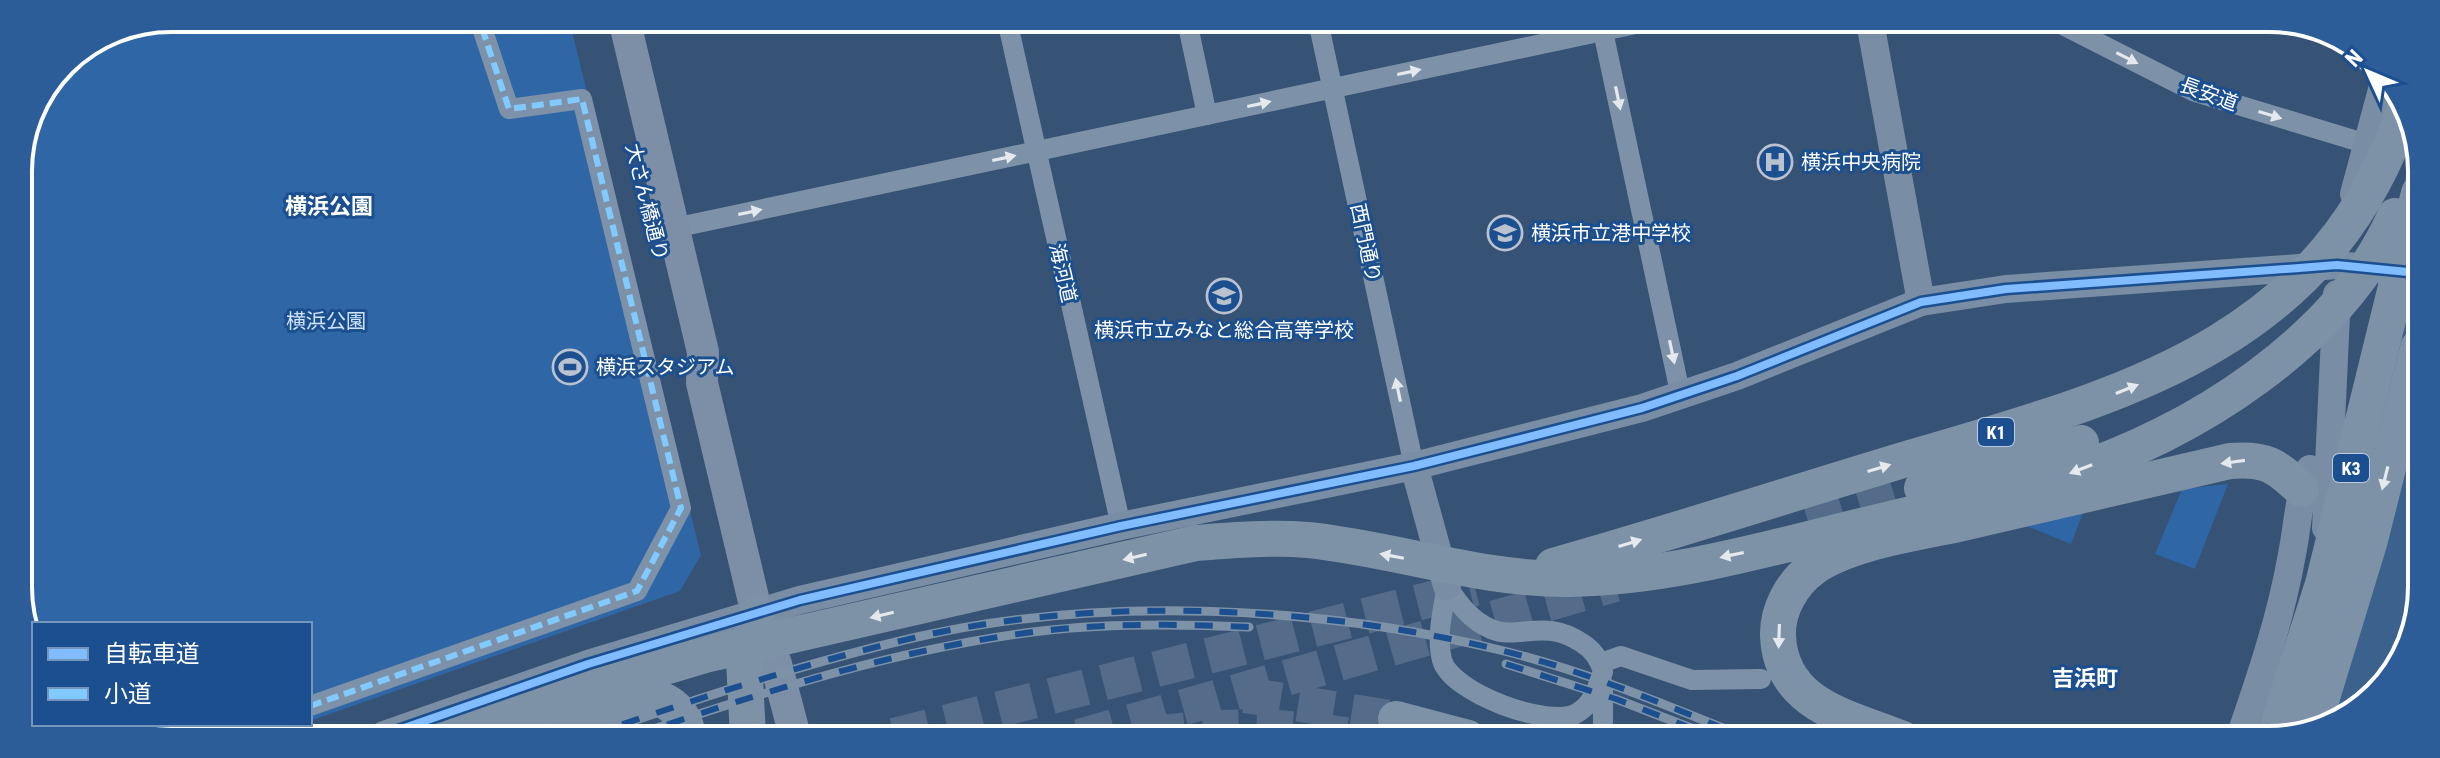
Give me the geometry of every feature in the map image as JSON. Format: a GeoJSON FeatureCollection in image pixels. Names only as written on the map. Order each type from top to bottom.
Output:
{"type":"FeatureCollection","features":[{"type":"Feature","properties":{"kind":"highway","name":"K1"},"geometry":{"type":"LineString","coordinates":[[1465,598],[2074,409],[2173,369],[2217,344],[2259,314],[2306,271],[2348,224],[2378,177],[2399,123]]}},
{"type":"Feature","properties":{"kind":"highway","name":"K1"},"geometry":{"type":"LineString","coordinates":[[1922,488],[2081,443],[2187,402],[2235,375],[2292,336],[2338,293],[2407,205]]}},
{"type":"Feature","properties":{"kind":"highway","name":"K3"},"geometry":{"type":"LineString","coordinates":[[2279,726],[2323,584],[2390,310],[2407,205]]}},
{"type":"Feature","properties":{"kind":"highway"},"geometry":{"type":"LineString","coordinates":[[481,726],[554,700],[705,655],[1196,543],[1257,538],[1311,541],[1500,575],[1601,577],[1695,563],[1809,539],[2066,475],[2169,430],[2239,389],[2301,342],[2345,298],[2371,264],[2407,205]]}},
{"type":"Feature","properties":{"kind":"highway"},"geometry":{"type":"LineString","coordinates":[[2253,726],[2390,310]]}},
{"type":"Feature","properties":{"kind":"highway","name":"K3"},"geometry":{"type":"LineString","coordinates":[[2316,717],[2366,555],[2408,388]]}},
{"type":"Feature","properties":{"kind":"highway"},"geometry":{"type":"LineString","coordinates":[[1870,726],[1823,707],[1803,695],[1789,678],[1779,656],[1778,629],[1785,601],[1797,582],[1814,567],[1841,555],[1897,538],[2230,461],[2256,459],[2273,465],[2301,489]]}},
{"type":"Feature","properties":{"kind":"highway"},"geometry":{"type":"LineString","coordinates":[[747,726],[744,661],[757,614]]}},
{"type":"Feature","properties":{"kind":"highway"},"geometry":{"type":"LineString","coordinates":[[548,726],[640,696],[660,696],[679,711],[684,726]]}},
{"type":"Feature","properties":{"kind":"highway"},"geometry":{"type":"LineString","coordinates":[[1396,719],[1423,726]]}},
{"type":"Feature","properties":{"kind":"main road","name":"大さん橋通り"},"geometry":{"type":"LineString","coordinates":[[604,32],[687,358],[702,383]]}},
{"type":"Feature","properties":{"kind":"main road","name":"大さん橋通り"},"geometry":{"type":"LineString","coordinates":[[627,32],[703,352],[702,383],[757,614],[776,664],[792,726]]}},
{"type":"Feature","properties":{"kind":"street"},"geometry":{"type":"LineString","coordinates":[[312,705],[637,591],[681,508],[582,99],[509,109],[483,32]]}},
{"type":"Feature","properties":{"kind":"street","name":"海河道"},"geometry":{"type":"LineString","coordinates":[[1010,32],[1121,526]]}},
{"type":"Feature","properties":{"kind":"street"},"geometry":{"type":"LineString","coordinates":[[1189,32],[1207,115]]}},
{"type":"Feature","properties":{"kind":"street","name":"西門通り"},"geometry":{"type":"LineString","coordinates":[[1320,32],[1414,466]]}},
{"type":"Feature","properties":{"kind":"street"},"geometry":{"type":"LineString","coordinates":[[674,228],[1333,89],[1576,32]]}},
{"type":"Feature","properties":{"kind":"street"},"geometry":{"type":"LineString","coordinates":[[1603,32],[1681,397]]}},
{"type":"Feature","properties":{"kind":"street"},"geometry":{"type":"LineString","coordinates":[[1872,32],[1921,302]]}},
{"type":"Feature","properties":{"kind":"street","name":"長安道"},"geometry":{"type":"LineString","coordinates":[[2077,32],[2195,92],[2367,144]]}},
{"type":"Feature","properties":{"kind":"street"},"geometry":{"type":"LineString","coordinates":[[2279,726],[2324,547],[2337,265],[2382,90]]}},
{"type":"Feature","properties":{"kind":"street"},"geometry":{"type":"LineString","coordinates":[[410,726],[588,664],[800,600],[1121,526],[1414,466],[1681,397],[1921,302],[2067,284],[2337,265],[2408,272]]}},
{"type":"Feature","properties":{"kind":"street"},"geometry":{"type":"LineString","coordinates":[[2244,726],[2267,661],[2292,555],[2301,489],[2329,425]]}},
{"type":"Feature","properties":{"kind":"street"},"geometry":{"type":"LineString","coordinates":[[1414,466],[1465,598],[1494,631],[1545,628],[1567,633],[1588,647],[1602,667],[1603,726]]}},
{"type":"Feature","properties":{"kind":"street"},"geometry":{"type":"LineString","coordinates":[[1465,598],[1440,624],[1442,660],[1451,677],[1469,692],[1552,719],[1564,726]]}},
{"type":"Feature","properties":{"kind":"street"},"geometry":{"type":"LineString","coordinates":[[1441,645],[1465,598]]}},
{"type":"Feature","properties":{"kind":"street"},"geometry":{"type":"LineString","coordinates":[[1552,719],[1576,714],[1593,700],[1602,667],[1621,656],[1692,680],[1761,679]]}},
{"type":"Feature","properties":{"kind":"green space","name":"横浜公園"},"geometry":{"type":"Polygon","coordinates":[[[171,32],[572,32],[701,555],[680,591],[312,720],[312,622],[37,622],[32,587],[32,162],[43,118],[55,94],[94,55],[144,35],[171,32]]]}},
{"type":"Feature","properties":{"kind":"green space"},"geometry":{"type":"Polygon","coordinates":[[[2228,484],[2195,569],[2155,554],[2182,489],[2228,484]]]}},
{"type":"Feature","properties":{"kind":"green space"},"geometry":{"type":"Polygon","coordinates":[[[2084,510],[2071,544],[2024,525],[2084,510]]]}},
{"type":"Feature","properties":{"kind":"shaded area"},"geometry":{"type":"Polygon","coordinates":[[[2407,166],[2407,605],[2397,640],[2374,679],[2339,707],[2312,718],[2375,315],[2407,166]]]}},
{"type":"Feature","properties":{"kind":"tunnel"},"geometry":{"type":"LineString","coordinates":[[1809,524],[1922,488]]}},
{"type":"Feature","properties":{"kind":"tunnel"},"geometry":{"type":"LineString","coordinates":[[1118,726],[1615,584]]}},
{"type":"Feature","properties":{"kind":"tunnel"},"geometry":{"type":"LineString","coordinates":[[933,726],[1475,588]]}},
{"type":"Feature","properties":{"kind":"tunnel"},"geometry":{"type":"LineString","coordinates":[[1245,695],[1396,719]]}},
{"type":"Feature","properties":{"kind":"railway"},"geometry":{"type":"LineString","coordinates":[[618,726],[792,670],[917,637],[1061,615],[1136,611],[1211,611],[1287,616],[1434,636],[1504,651],[1566,669],[1718,726]]}},
{"type":"Feature","properties":{"kind":"railway"},"geometry":{"type":"LineString","coordinates":[[663,726],[834,673],[989,639],[1092,627],[1249,627]]}},
{"type":"Feature","properties":{"kind":"railway"},"geometry":{"type":"LineString","coordinates":[[1506,664],[1616,699],[1686,726]]}},
{"type":"Feature","properties":{"kind":"marked path"},"geometry":{"type":"LineString","coordinates":[[312,705],[637,591],[681,508],[582,99],[509,109],[483,32]]}},
{"type":"Feature","properties":{"kind":"cycle path"},"geometry":{"type":"LineString","coordinates":[[410,726],[588,664],[800,600],[1121,526],[1414,466],[1642,408],[1737,376],[1921,302],[2006,289],[2337,265],[2408,272]]}},
{"type":"Feature","properties":{"kind":"place","name":"横浜中央病院"},"geometry":{"type":"Point","coordinates":[1775,162]}},
{"type":"Feature","properties":{"kind":"place","name":"横浜市立港中学校"},"geometry":{"type":"Point","coordinates":[1505,233]}},
{"type":"Feature","properties":{"kind":"place","name":"横浜市立みなと総合高等学校"},"geometry":{"type":"Point","coordinates":[1224,296]}},
{"type":"Feature","properties":{"kind":"place","name":"横浜スタジアム"},"geometry":{"type":"Point","coordinates":[570,367]}},
{"type":"Feature","properties":{"kind":"district","name":"横浜公園"},"geometry":{"type":"Point","coordinates":[329,206]}},
{"type":"Feature","properties":{"kind":"district","name":"吉浜町"},"geometry":{"type":"Point","coordinates":[2085,678]}}]}
